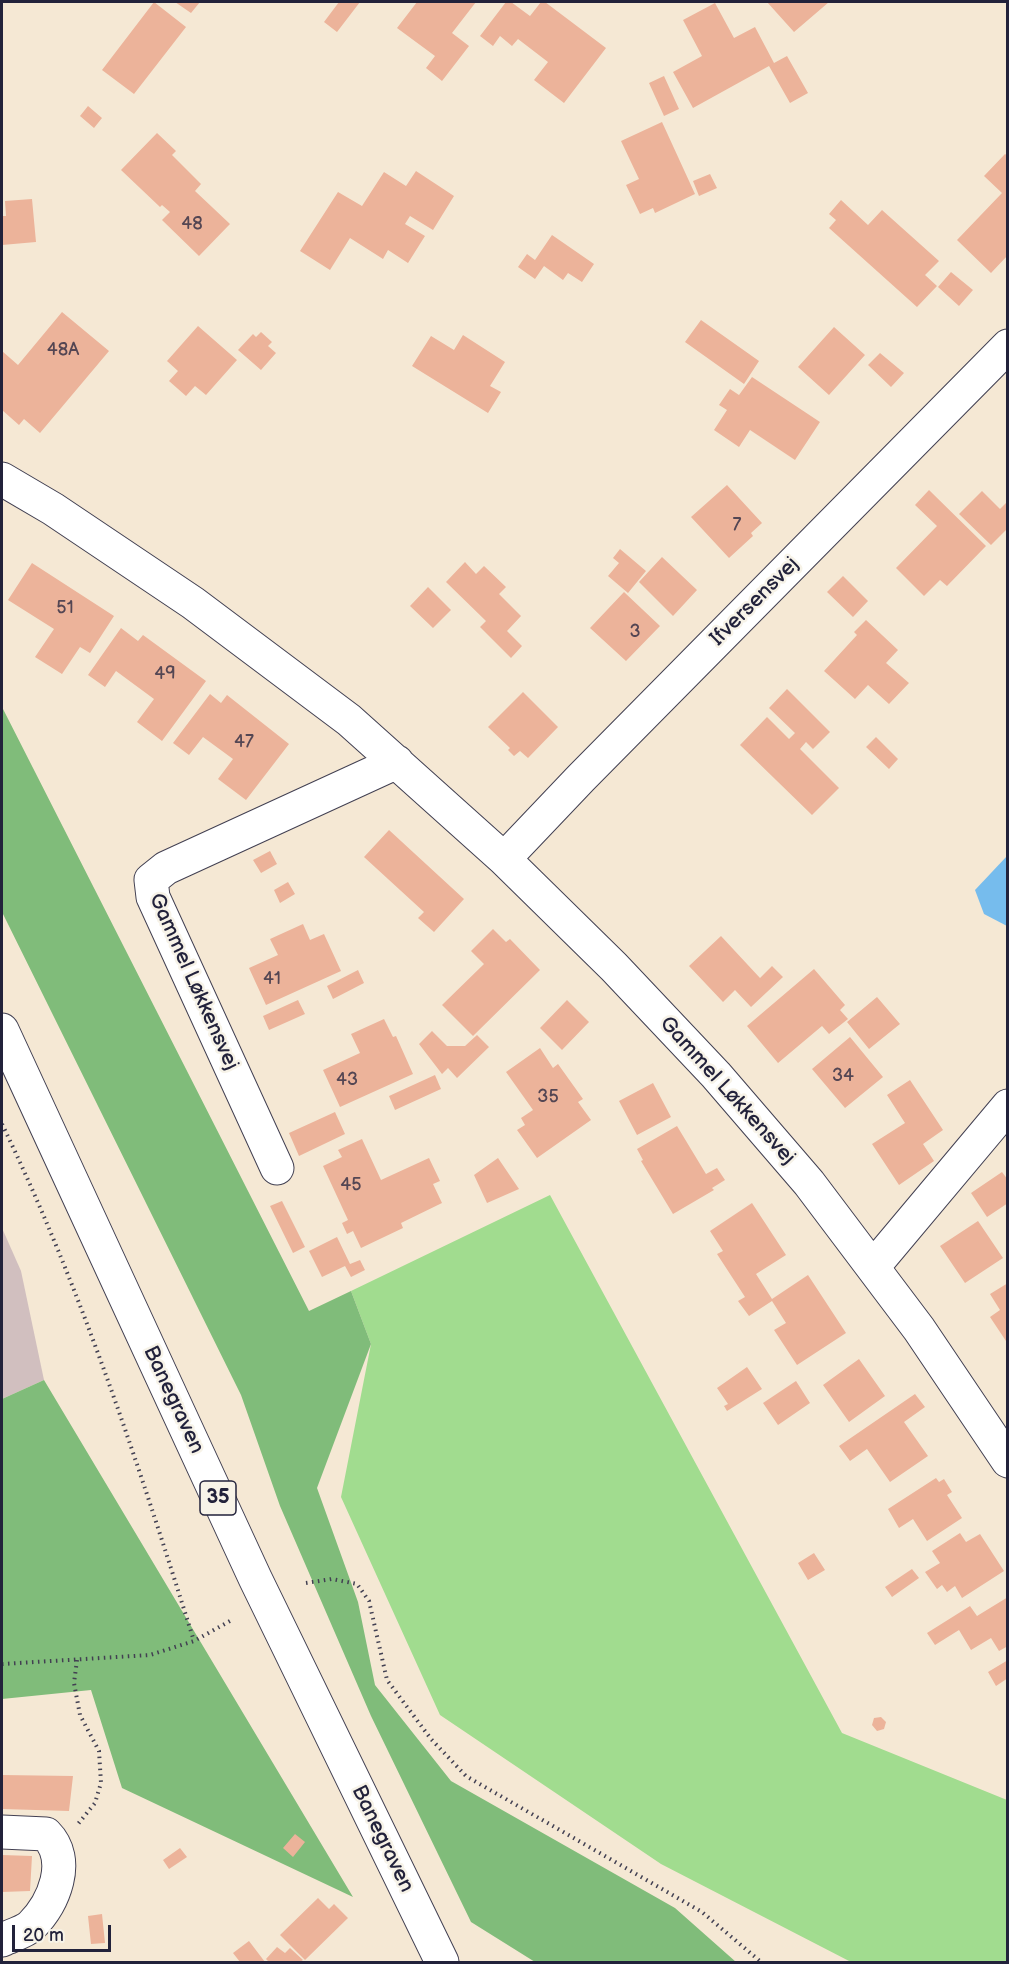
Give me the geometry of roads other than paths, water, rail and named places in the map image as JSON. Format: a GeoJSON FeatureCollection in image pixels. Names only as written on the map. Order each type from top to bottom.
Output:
{"type":"FeatureCollection","features":[{"type":"Feature","properties":{"kind":"street","name":"Ifversensvej"},"geometry":{"type":"LineString","coordinates":[[504,859],[581,778],[1008,346]]}},
{"type":"Feature","properties":{"kind":"street","name":"Gammel Løkkensvej"},"geometry":{"type":"LineString","coordinates":[[2,479],[53,509],[193,603],[349,720],[504,859],[614,967],[716,1076],[809,1183],[920,1329],[1008,1461]]}},
{"type":"Feature","properties":{"kind":"street","name":"Gammel Løkkensvej"},"geometry":{"type":"LineString","coordinates":[[277,1168],[153,897],[151,880],[166,868],[397,762]]}},
{"type":"Feature","properties":{"kind":"street","name":"Banegraven"},"geometry":{"type":"LineString","coordinates":[[2,1030],[255,1578],[442,1962]]}},
{"type":"Feature","properties":{"kind":"street"},"geometry":{"type":"LineString","coordinates":[[873,1268],[1008,1106]]}},
{"type":"Feature","properties":{"kind":"street"},"geometry":{"type":"LineString","coordinates":[[2,1832],[46,1834],[54,1843],[61,1870],[49,1901],[30,1927],[2,1940]]}},
{"type":"Feature","properties":{"kind":"water"},"geometry":{"type":"Polygon","coordinates":[[[1007,856],[1007,926],[984,914],[975,890],[1007,856]]]}}]}
